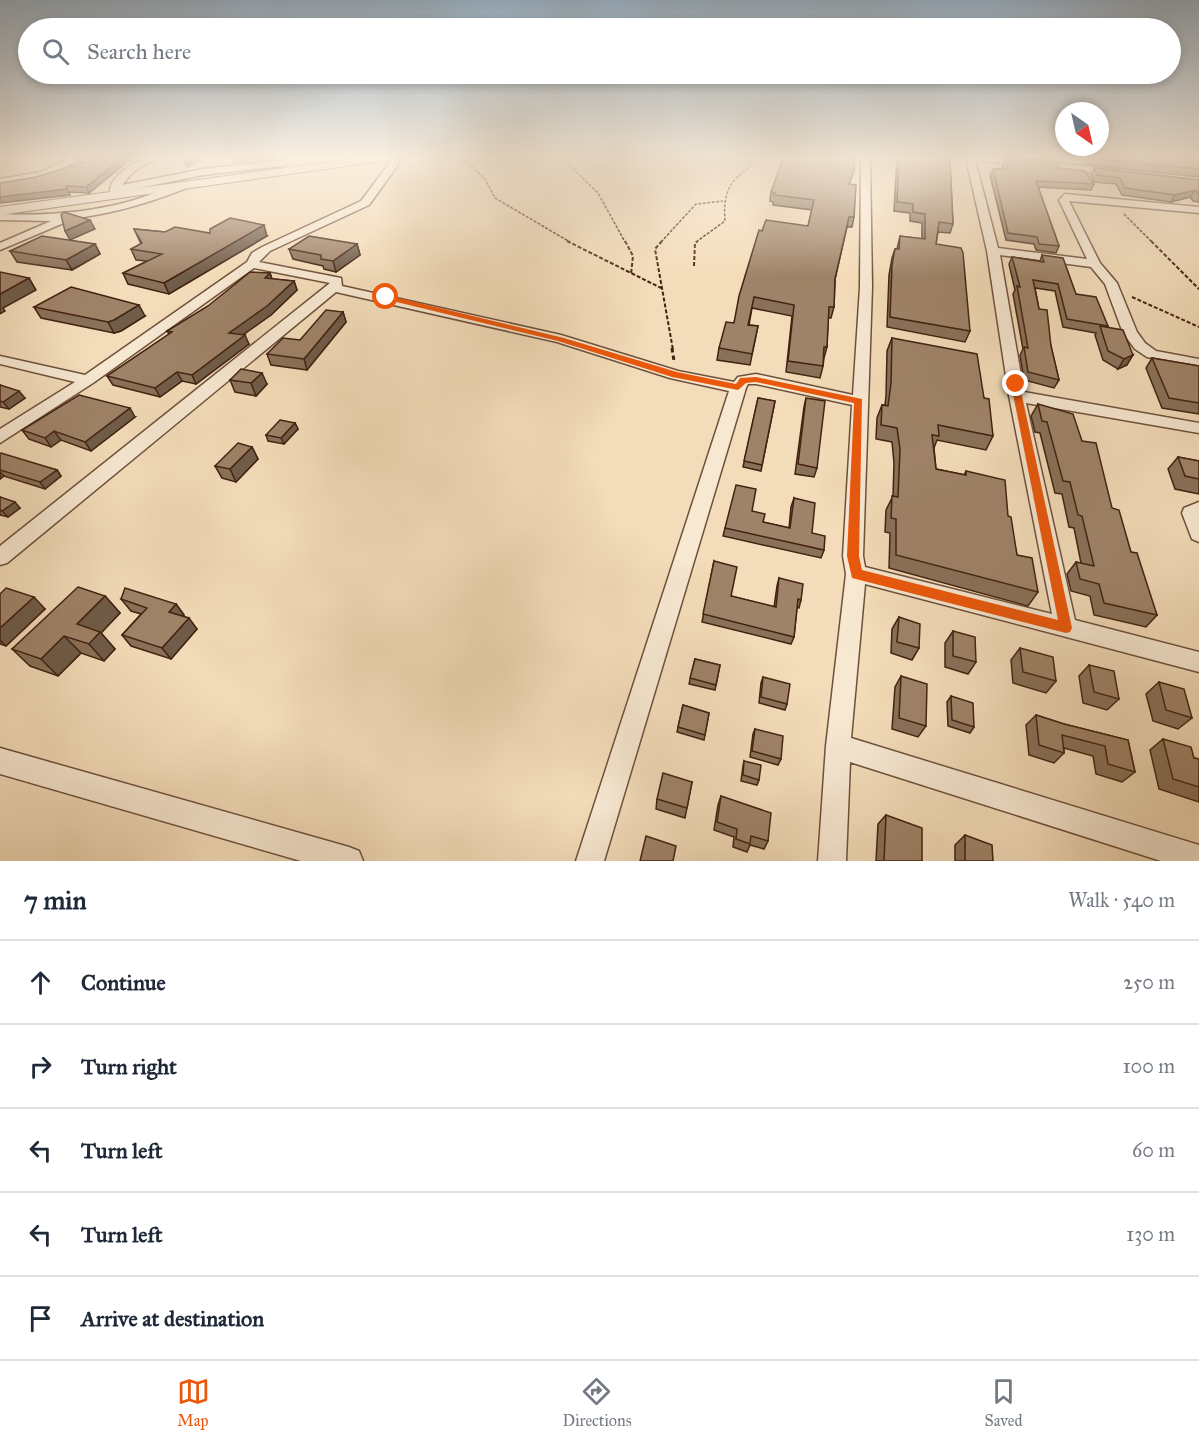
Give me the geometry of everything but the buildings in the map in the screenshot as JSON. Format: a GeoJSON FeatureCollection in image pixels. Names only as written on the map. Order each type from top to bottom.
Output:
{"type":"FeatureCollection","features":[{"type":"Feature","properties":{"kind":"street"},"geometry":{"type":"LineString","coordinates":[[0,211],[89,196]]}},
{"type":"Feature","properties":{"kind":"street"},"geometry":{"type":"LineString","coordinates":[[0,218],[68,217],[122,208],[159,196]]}},
{"type":"Feature","properties":{"kind":"street"},"geometry":{"type":"LineString","coordinates":[[0,437],[88,380],[252,264],[266,249],[365,203],[370,196]]}},
{"type":"Feature","properties":{"kind":"street"},"geometry":{"type":"LineString","coordinates":[[832,861],[838,747],[856,574],[853,556],[858,401],[866,287],[866,196]]}},
{"type":"Feature","properties":{"kind":"street"},"geometry":{"type":"LineString","coordinates":[[977,196],[993,251],[1017,396],[1066,628]]}},
{"type":"Feature","properties":{"kind":"street"},"geometry":{"type":"LineString","coordinates":[[1069,196],[1064,200],[1095,264],[1114,290],[1130,333],[1140,346],[1152,354],[1199,363]]}},
{"type":"Feature","properties":{"kind":"street"},"geometry":{"type":"LineString","coordinates":[[1080,196],[1197,210]]}},
{"type":"Feature","properties":{"kind":"street"},"geometry":{"type":"LineString","coordinates":[[1186,196],[1197,210]]}},
{"type":"Feature","properties":{"kind":"street"},"geometry":{"type":"LineString","coordinates":[[0,247],[68,217]]}},
{"type":"Feature","properties":{"kind":"street"},"geometry":{"type":"LineString","coordinates":[[993,251],[1095,264]]}},
{"type":"Feature","properties":{"kind":"street"},"geometry":{"type":"LineString","coordinates":[[0,557],[334,288],[337,281],[332,278],[252,264]]}},
{"type":"Feature","properties":{"kind":"street"},"geometry":{"type":"LineString","coordinates":[[334,288],[561,339],[675,375],[738,388]]}},
{"type":"Feature","properties":{"kind":"street"},"geometry":{"type":"LineString","coordinates":[[0,360],[88,380]]}},
{"type":"Feature","properties":{"kind":"street"},"geometry":{"type":"LineString","coordinates":[[590,861],[738,388],[744,380],[756,379],[858,401]]}},
{"type":"Feature","properties":{"kind":"street"},"geometry":{"type":"LineString","coordinates":[[1017,396],[1199,428]]}},
{"type":"Feature","properties":{"kind":"street"},"geometry":{"type":"LineString","coordinates":[[1199,509],[1191,513],[1199,534]]}},
{"type":"Feature","properties":{"kind":"street"},"geometry":{"type":"LineString","coordinates":[[856,574],[1199,662]]}},
{"type":"Feature","properties":{"kind":"street"},"geometry":{"type":"LineString","coordinates":[[838,747],[1199,859]]}},
{"type":"Feature","properties":{"kind":"street"},"geometry":{"type":"LineString","coordinates":[[0,762],[350,861]]}},
{"type":"Feature","properties":{"kind":"path"},"geometry":{"type":"LineString","coordinates":[[494,196],[588,253],[661,288]]}},
{"type":"Feature","properties":{"kind":"path"},"geometry":{"type":"LineString","coordinates":[[600,196],[633,256],[631,274]]}},
{"type":"Feature","properties":{"kind":"path"},"geometry":{"type":"LineString","coordinates":[[694,266],[695,243],[725,221],[723,201],[725,196]]}},
{"type":"Feature","properties":{"kind":"path"},"geometry":{"type":"LineString","coordinates":[[1113,200],[1199,289]]}},
{"type":"Feature","properties":{"kind":"path"},"geometry":{"type":"LineString","coordinates":[[675,375],[671,326],[661,288],[655,249],[696,204],[723,201]]}},
{"type":"Feature","properties":{"kind":"path"},"geometry":{"type":"LineString","coordinates":[[1114,290],[1199,327]]}},
{"type":"Feature","properties":{"kind":"route"},"geometry":{"type":"LineString","coordinates":[[386,297],[561,339],[675,375],[738,388],[744,380],[756,379],[858,401],[857,504],[853,556],[856,574],[1066,628],[1016,384]]}}]}
